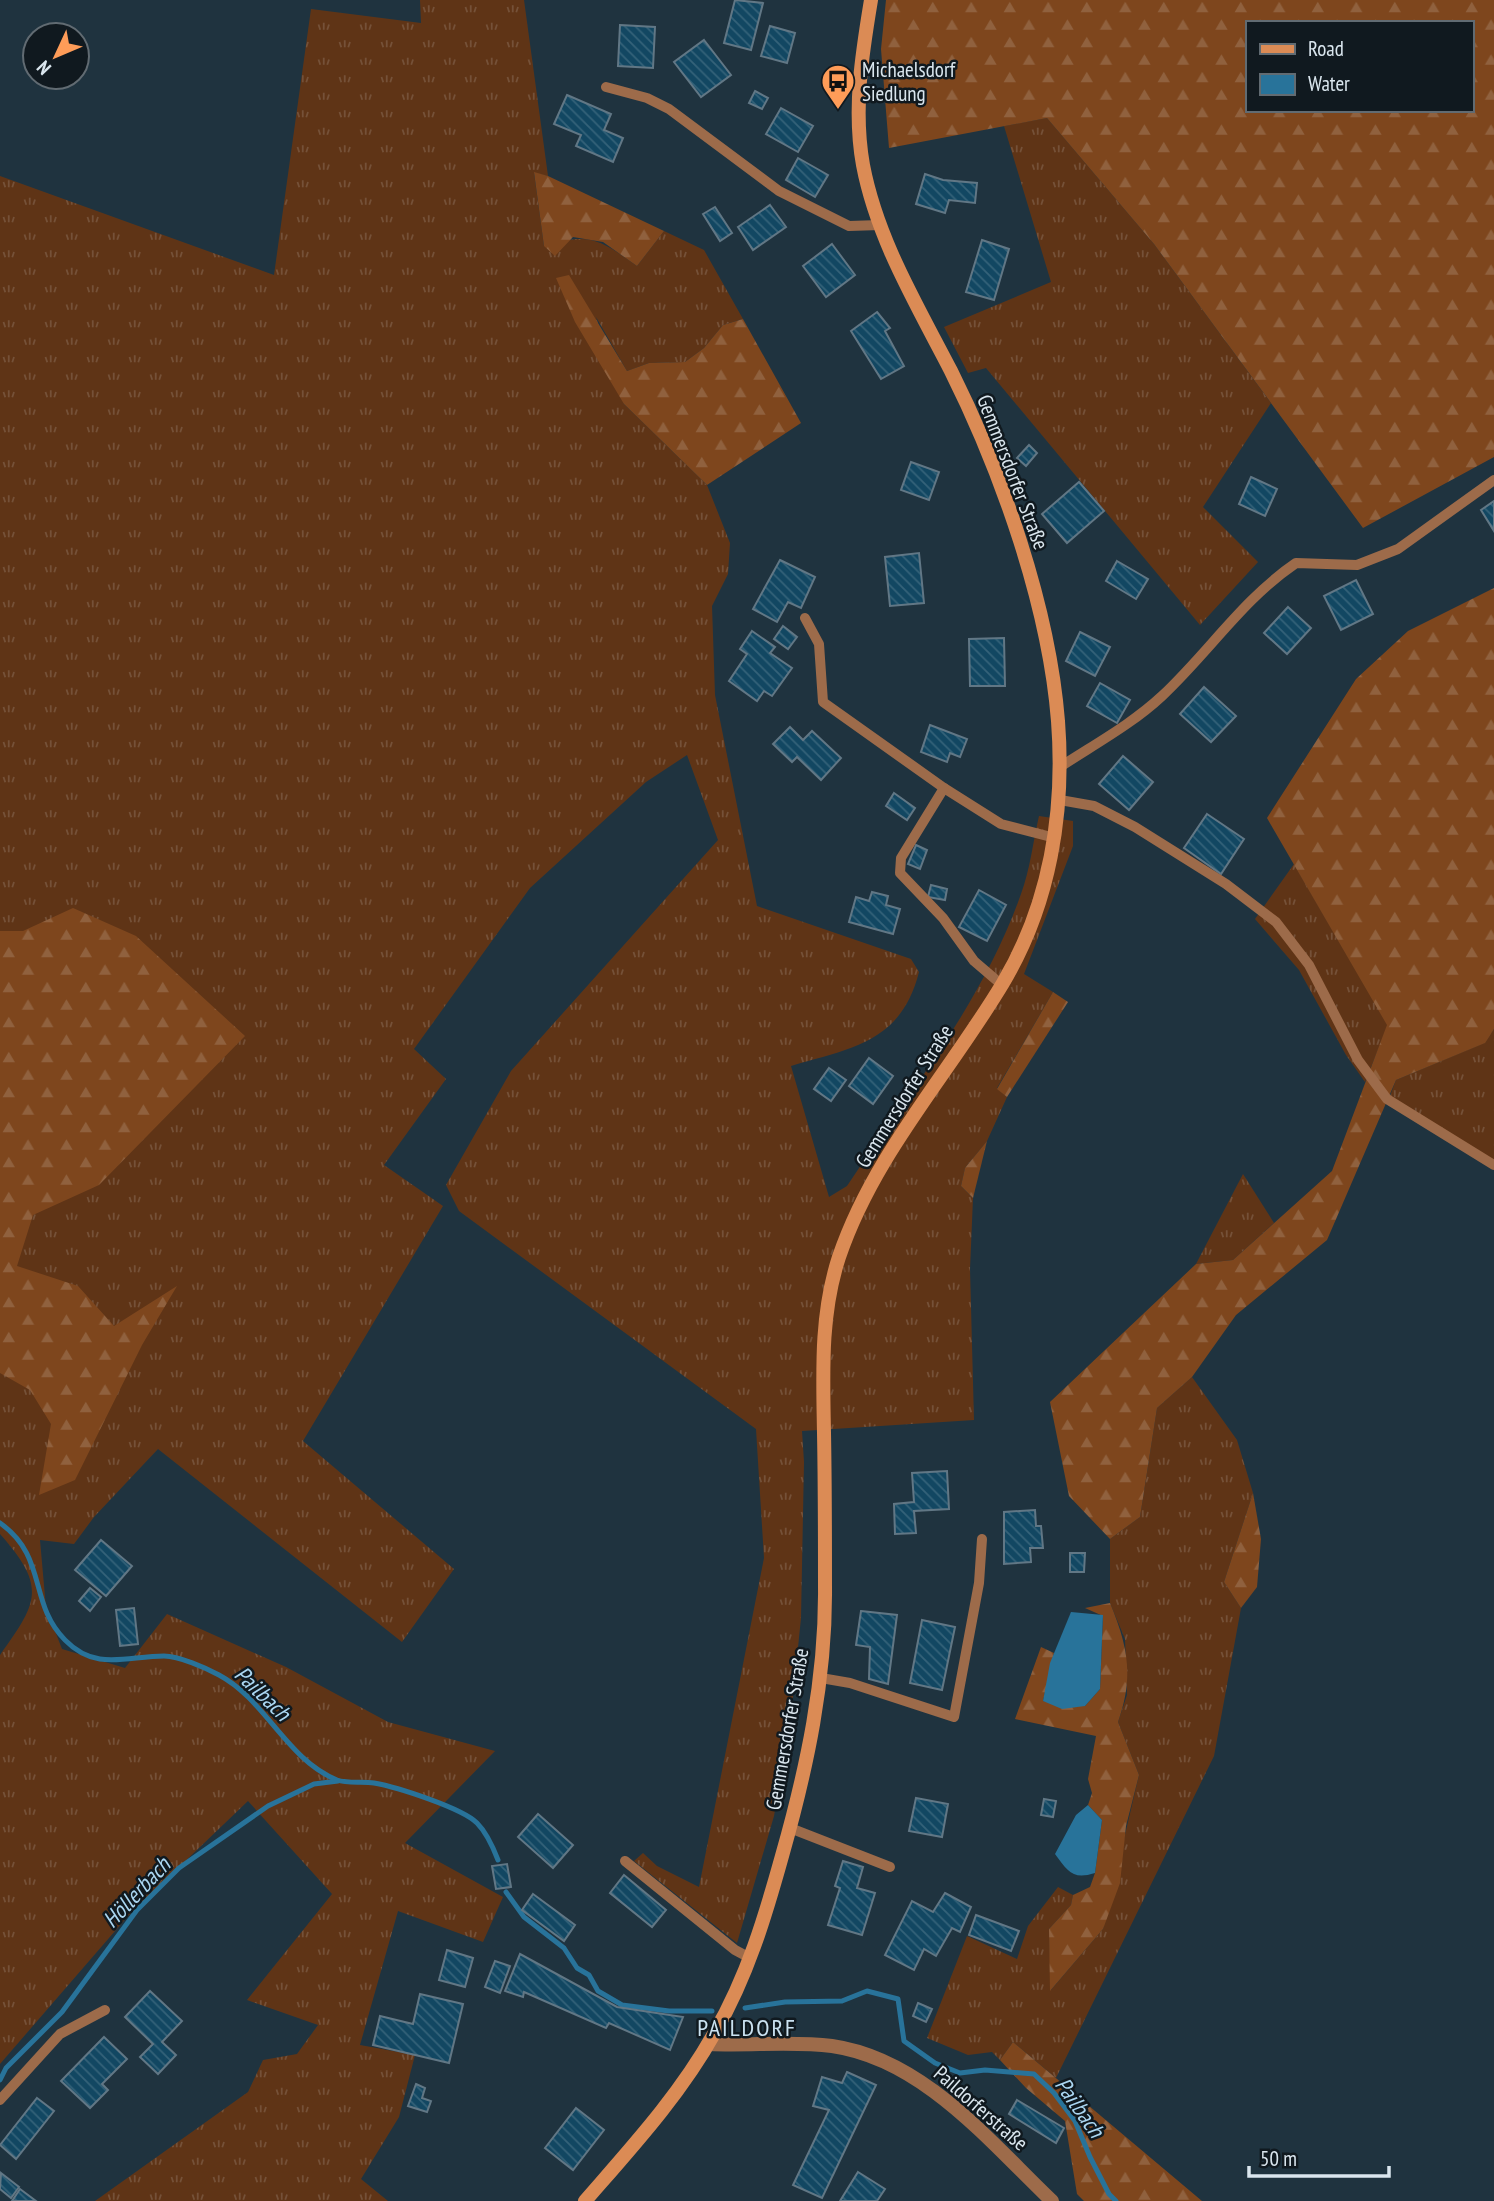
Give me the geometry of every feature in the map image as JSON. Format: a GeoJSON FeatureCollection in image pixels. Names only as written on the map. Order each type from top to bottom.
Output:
{"type":"FeatureCollection","features":[{"type":"Feature","properties":{"kind":"main road","name":"Gemmersdorfer Straße"},"geometry":{"type":"LineString","coordinates":[[585,2201],[663,2110],[709,2043],[750,1958],[790,1828],[821,1678],[826,1619],[823,1355],[831,1285],[852,1224],[896,1140],[1002,985],[1044,891],[1060,800],[1060,767],[1052,675],[1016,528],[953,375],[914,303],[880,225],[863,167],[859,93],[871,0]]}},
{"type":"Feature","properties":{"kind":"street","name":"Paildorferstraße"},"geometry":{"type":"LineString","coordinates":[[709,2043],[793,2043],[835,2047],[898,2067],[950,2104],[1052,2201]]}},
{"type":"Feature","properties":{"kind":"lane"},"geometry":{"type":"LineString","coordinates":[[606,87],[647,98],[668,109],[779,191],[849,226],[880,225]]}},
{"type":"Feature","properties":{"kind":"lane"},"geometry":{"type":"LineString","coordinates":[[1060,767],[1139,716],[1164,695],[1250,599],[1296,563],[1357,565],[1398,548],[1494,480]]}},
{"type":"Feature","properties":{"kind":"lane"},"geometry":{"type":"LineString","coordinates":[[805,618],[818,644],[823,702],[944,788],[1001,824],[1055,838]]}},
{"type":"Feature","properties":{"kind":"lane"},"geometry":{"type":"LineString","coordinates":[[944,788],[901,858],[900,873],[943,918],[974,961],[1002,985]]}},
{"type":"Feature","properties":{"kind":"lane"},"geometry":{"type":"LineString","coordinates":[[1060,800],[1094,806],[1135,827],[1226,884],[1276,922],[1309,965],[1359,1060],[1387,1099],[1494,1164]]}},
{"type":"Feature","properties":{"kind":"lane"},"geometry":{"type":"LineString","coordinates":[[821,1678],[850,1683],[954,1717],[979,1583],[982,1539]]}},
{"type":"Feature","properties":{"kind":"lane"},"geometry":{"type":"LineString","coordinates":[[790,1828],[891,1867]]}},
{"type":"Feature","properties":{"kind":"lane"},"geometry":{"type":"LineString","coordinates":[[625,1861],[735,1950],[750,1958]]}},
{"type":"Feature","properties":{"kind":"lane"},"geometry":{"type":"LineString","coordinates":[[0,2100],[60,2034],[105,2010]]}},
{"type":"Feature","properties":{"kind":"green space"},"geometry":{"type":"Polygon","coordinates":[[[420,0],[524,0],[548,176],[534,173],[544,246],[573,239],[594,241],[637,266],[664,231],[704,250],[743,319],[723,325],[704,348],[685,362],[649,363],[627,371],[596,317],[624,404],[707,485],[730,543],[728,574],[712,606],[715,695],[757,906],[911,959],[919,972],[911,996],[900,1014],[886,1028],[853,1047],[791,1066],[829,1197],[847,1186],[943,1045],[987,971],[1024,885],[1039,816],[1073,821],[1073,846],[1024,974],[1053,992],[997,1088],[1007,1097],[987,1141],[965,1168],[961,1186],[973,1198],[970,1269],[974,1420],[802,1431],[804,1462],[801,1618],[791,1716],[774,1816],[737,1943],[634,1861],[643,1853],[657,1866],[699,1887],[764,1558],[756,1429],[459,1211],[446,1185],[511,1071],[718,840],[687,755],[646,782],[530,888],[414,1049],[446,1079],[384,1165],[443,1206],[303,1441],[454,1569],[402,1642],[158,1449],[94,1517],[74,1544],[40,1540],[46,1608],[62,1649],[125,1668],[167,1614],[286,1667],[388,1722],[495,1751],[405,1843],[503,1897],[483,1942],[398,1911],[360,2045],[415,2055],[399,2117],[361,2179],[388,2201],[95,2201],[248,2092],[263,2060],[297,2054],[318,2025],[247,2000],[332,1894],[248,1801],[128,1916],[0,2064],[0,1655],[23,1621],[32,1594],[31,1582],[25,1568],[0,1534],[0,176],[274,275],[311,9],[421,23],[420,0]]]}},
{"type":"Feature","properties":{"kind":"green space"},"geometry":{"type":"Polygon","coordinates":[[[886,0],[1494,0],[1494,457],[1363,528],[1154,244],[1047,118],[889,148],[881,49],[886,0]]]}},
{"type":"Feature","properties":{"kind":"green space"},"geometry":{"type":"Polygon","coordinates":[[[1047,118],[1154,244],[1271,403],[1203,507],[1258,562],[1200,625],[986,368],[968,373],[944,327],[1051,282],[1004,126],[1047,118]]]}},
{"type":"Feature","properties":{"kind":"green space"},"geometry":{"type":"Polygon","coordinates":[[[534,172],[548,176],[664,231],[637,266],[603,242],[573,237],[555,256],[544,246],[534,172]]]}},
{"type":"Feature","properties":{"kind":"green space"},"geometry":{"type":"Polygon","coordinates":[[[569,275],[627,371],[649,363],[685,362],[704,348],[723,325],[743,319],[801,423],[707,485],[624,404],[575,322],[556,278],[569,275]]]}},
{"type":"Feature","properties":{"kind":"green space"},"geometry":{"type":"Polygon","coordinates":[[[1494,588],[1494,1029],[1485,1043],[1396,1080],[1327,1240],[1236,1315],[1192,1377],[1157,1408],[1140,1517],[1110,1539],[1069,1496],[1050,1402],[1196,1264],[1233,1260],[1332,1171],[1387,1025],[1267,818],[1356,679],[1408,631],[1494,588]]]}},
{"type":"Feature","properties":{"kind":"green space"},"geometry":{"type":"Polygon","coordinates":[[[1294,864],[1388,1025],[1365,1082],[1346,1055],[1299,970],[1255,919],[1294,864]]]}},
{"type":"Feature","properties":{"kind":"green space"},"geometry":{"type":"Polygon","coordinates":[[[73,908],[136,936],[245,1036],[99,1185],[33,1215],[17,1266],[78,1286],[114,1326],[177,1286],[142,1345],[75,1480],[39,1495],[51,1424],[30,1390],[0,1373],[0,931],[23,931],[73,908]]]}},
{"type":"Feature","properties":{"kind":"green space"},"geometry":{"type":"Polygon","coordinates":[[[1053,992],[1068,1002],[1007,1097],[997,1089],[1053,992]]]}},
{"type":"Feature","properties":{"kind":"green space"},"geometry":{"type":"Polygon","coordinates":[[[1494,1029],[1494,1170],[1387,1104],[1396,1080],[1484,1043],[1494,1029]]]}},
{"type":"Feature","properties":{"kind":"green space"},"geometry":{"type":"Polygon","coordinates":[[[987,1141],[973,1198],[961,1186],[965,1168],[987,1141]]]}},
{"type":"Feature","properties":{"kind":"green space"},"geometry":{"type":"Polygon","coordinates":[[[1243,1174],[1274,1223],[1233,1260],[1196,1264],[1243,1174]]]}},
{"type":"Feature","properties":{"kind":"green space"},"geometry":{"type":"Polygon","coordinates":[[[1192,1377],[1237,1440],[1253,1493],[1224,1582],[1241,1608],[1214,1756],[1056,2078],[1013,2042],[1000,2060],[992,2052],[968,2055],[927,2038],[967,1936],[1017,1959],[1028,1926],[1058,1887],[1073,1895],[1071,1905],[1049,1929],[1051,1990],[1103,1929],[1139,1775],[1118,1722],[1127,1695],[1125,1639],[1110,1603],[1110,1539],[1140,1517],[1157,1408],[1192,1377]]]}},
{"type":"Feature","properties":{"kind":"green space"},"geometry":{"type":"Polygon","coordinates":[[[1253,1493],[1261,1539],[1257,1587],[1241,1608],[1224,1582],[1253,1493]]]}},
{"type":"Feature","properties":{"kind":"green space"},"geometry":{"type":"Polygon","coordinates":[[[1110,1603],[1121,1633],[1127,1662],[1126,1690],[1118,1722],[1139,1775],[1126,1826],[1120,1883],[1103,1929],[1050,1991],[1049,1929],[1071,1905],[1073,1895],[1090,1887],[1095,1873],[1102,1820],[1088,1805],[1092,1793],[1088,1779],[1096,1736],[1015,1719],[1041,1647],[1054,1653],[1043,1701],[1085,1706],[1100,1689],[1103,1616],[1085,1608],[1110,1603]]]}},
{"type":"Feature","properties":{"kind":"green space"},"geometry":{"type":"Polygon","coordinates":[[[1013,2042],[1202,2201],[1084,2201],[1077,2194],[1065,2121],[1026,2088],[1000,2060],[1013,2042]]]}},
{"type":"Feature","properties":{"kind":"water"},"geometry":{"type":"Polygon","coordinates":[[[1071,1612],[1103,1615],[1100,1689],[1085,1706],[1062,1709],[1043,1701],[1050,1663],[1071,1612]]]}},
{"type":"Feature","properties":{"kind":"water"},"geometry":{"type":"Polygon","coordinates":[[[1088,1805],[1102,1820],[1095,1873],[1081,1876],[1068,1870],[1055,1854],[1076,1815],[1088,1805]]]}},
{"type":"Feature","properties":{"kind":"building"},"geometry":{"type":"Polygon","coordinates":[[[735,0],[763,3],[751,50],[724,43],[735,0]]]}},
{"type":"Feature","properties":{"kind":"building"},"geometry":{"type":"Polygon","coordinates":[[[620,25],[655,27],[653,68],[618,66],[620,25]]]}},
{"type":"Feature","properties":{"kind":"building"},"geometry":{"type":"Polygon","coordinates":[[[770,26],[795,33],[787,63],[761,56],[770,26]]]}},
{"type":"Feature","properties":{"kind":"building"},"geometry":{"type":"Polygon","coordinates":[[[704,40],[731,75],[701,97],[674,62],[704,40]]]}},
{"type":"Feature","properties":{"kind":"building"},"geometry":{"type":"Polygon","coordinates":[[[755,91],[768,98],[762,109],[749,103],[755,91]]]}},
{"type":"Feature","properties":{"kind":"building"},"geometry":{"type":"Polygon","coordinates":[[[567,95],[611,114],[604,130],[623,138],[613,162],[576,146],[581,135],[554,124],[567,95]]]}},
{"type":"Feature","properties":{"kind":"building"},"geometry":{"type":"Polygon","coordinates":[[[781,108],[813,126],[798,152],[766,134],[781,108]]]}},
{"type":"Feature","properties":{"kind":"building"},"geometry":{"type":"Polygon","coordinates":[[[798,158],[828,175],[815,197],[786,180],[798,158]]]}},
{"type":"Feature","properties":{"kind":"building"},"geometry":{"type":"Polygon","coordinates":[[[925,174],[943,180],[977,183],[975,203],[949,200],[945,213],[916,204],[925,174]]]}},
{"type":"Feature","properties":{"kind":"building"},"geometry":{"type":"Polygon","coordinates":[[[770,205],[786,227],[753,250],[738,227],[770,205]]]}},
{"type":"Feature","properties":{"kind":"building"},"geometry":{"type":"Polygon","coordinates":[[[715,207],[732,233],[720,241],[703,214],[715,207]]]}},
{"type":"Feature","properties":{"kind":"building"},"geometry":{"type":"Polygon","coordinates":[[[982,240],[1009,249],[994,300],[966,292],[982,240]]]}},
{"type":"Feature","properties":{"kind":"building"},"geometry":{"type":"Polygon","coordinates":[[[832,244],[855,275],[826,297],[803,266],[832,244]]]}},
{"type":"Feature","properties":{"kind":"building"},"geometry":{"type":"Polygon","coordinates":[[[877,312],[890,328],[885,331],[904,366],[881,379],[851,331],[877,312]]]}},
{"type":"Feature","properties":{"kind":"building"},"geometry":{"type":"Polygon","coordinates":[[[1029,445],[1037,453],[1026,466],[1017,458],[1029,445]]]}},
{"type":"Feature","properties":{"kind":"building"},"geometry":{"type":"Polygon","coordinates":[[[911,462],[939,472],[929,500],[901,490],[911,462]]]}},
{"type":"Feature","properties":{"kind":"building"},"geometry":{"type":"Polygon","coordinates":[[[1251,477],[1277,489],[1265,516],[1239,504],[1251,477]]]}},
{"type":"Feature","properties":{"kind":"building"},"geometry":{"type":"Polygon","coordinates":[[[1079,482],[1104,511],[1067,543],[1042,514],[1079,482]]]}},
{"type":"Feature","properties":{"kind":"building"},"geometry":{"type":"Polygon","coordinates":[[[1494,501],[1494,531],[1481,510],[1494,501]]]}},
{"type":"Feature","properties":{"kind":"building"},"geometry":{"type":"Polygon","coordinates":[[[919,553],[924,603],[890,606],[885,557],[919,553]]]}},
{"type":"Feature","properties":{"kind":"building"},"geometry":{"type":"Polygon","coordinates":[[[780,560],[815,577],[801,608],[788,602],[777,622],[753,609],[780,560]]]}},
{"type":"Feature","properties":{"kind":"building"},"geometry":{"type":"Polygon","coordinates":[[[1117,561],[1148,579],[1136,599],[1106,581],[1117,561]]]}},
{"type":"Feature","properties":{"kind":"building"},"geometry":{"type":"Polygon","coordinates":[[[1356,580],[1373,614],[1341,630],[1324,596],[1356,580]]]}},
{"type":"Feature","properties":{"kind":"building"},"geometry":{"type":"Polygon","coordinates":[[[1288,607],[1311,628],[1287,654],[1264,633],[1288,607]]]}},
{"type":"Feature","properties":{"kind":"building"},"geometry":{"type":"Polygon","coordinates":[[[783,626],[797,637],[788,649],[774,639],[783,626]]]}},
{"type":"Feature","properties":{"kind":"building"},"geometry":{"type":"Polygon","coordinates":[[[752,631],[775,647],[770,653],[792,668],[772,696],[764,691],[757,701],[729,681],[747,654],[740,649],[752,631]]]}},
{"type":"Feature","properties":{"kind":"building"},"geometry":{"type":"Polygon","coordinates":[[[1080,632],[1110,647],[1095,676],[1066,661],[1080,632]]]}},
{"type":"Feature","properties":{"kind":"building"},"geometry":{"type":"Polygon","coordinates":[[[1004,638],[1005,686],[970,686],[969,639],[1004,638]]]}},
{"type":"Feature","properties":{"kind":"building"},"geometry":{"type":"Polygon","coordinates":[[[1100,683],[1130,700],[1117,723],[1087,706],[1100,683]]]}},
{"type":"Feature","properties":{"kind":"building"},"geometry":{"type":"Polygon","coordinates":[[[1204,687],[1236,716],[1211,742],[1180,714],[1204,687]]]}},
{"type":"Feature","properties":{"kind":"building"},"geometry":{"type":"Polygon","coordinates":[[[930,725],[967,739],[960,757],[950,753],[947,762],[921,752],[930,725]]]}},
{"type":"Feature","properties":{"kind":"building"},"geometry":{"type":"Polygon","coordinates":[[[790,727],[803,740],[812,731],[841,758],[821,780],[797,757],[792,762],[773,744],[790,727]]]}},
{"type":"Feature","properties":{"kind":"building"},"geometry":{"type":"Polygon","coordinates":[[[1123,756],[1153,782],[1129,810],[1099,784],[1123,756]]]}},
{"type":"Feature","properties":{"kind":"building"},"geometry":{"type":"Polygon","coordinates":[[[894,793],[915,808],[907,820],[886,806],[894,793]]]}},
{"type":"Feature","properties":{"kind":"building"},"geometry":{"type":"Polygon","coordinates":[[[1207,814],[1244,839],[1221,874],[1184,848],[1207,814]]]}},
{"type":"Feature","properties":{"kind":"building"},"geometry":{"type":"Polygon","coordinates":[[[916,845],[927,850],[920,869],[908,864],[916,845]]]}},
{"type":"Feature","properties":{"kind":"building"},"geometry":{"type":"Polygon","coordinates":[[[931,885],[947,889],[945,900],[928,897],[931,885]]]}},
{"type":"Feature","properties":{"kind":"building"},"geometry":{"type":"Polygon","coordinates":[[[979,890],[1006,905],[987,941],[959,927],[979,890]]]}},
{"type":"Feature","properties":{"kind":"building"},"geometry":{"type":"Polygon","coordinates":[[[872,892],[888,896],[886,905],[900,909],[893,934],[849,922],[856,897],[869,901],[872,892]]]}},
{"type":"Feature","properties":{"kind":"building"},"geometry":{"type":"Polygon","coordinates":[[[869,1058],[893,1076],[873,1104],[849,1086],[869,1058]]]}},
{"type":"Feature","properties":{"kind":"building"},"geometry":{"type":"Polygon","coordinates":[[[829,1068],[846,1080],[831,1101],[814,1089],[829,1068]]]}},
{"type":"Feature","properties":{"kind":"building"},"geometry":{"type":"Polygon","coordinates":[[[947,1471],[949,1509],[914,1511],[916,1533],[895,1534],[894,1504],[914,1502],[912,1473],[947,1471]]]}},
{"type":"Feature","properties":{"kind":"building"},"geometry":{"type":"Polygon","coordinates":[[[1035,1510],[1036,1526],[1041,1526],[1043,1548],[1030,1548],[1031,1562],[1004,1564],[1004,1512],[1035,1510]]]}},
{"type":"Feature","properties":{"kind":"building"},"geometry":{"type":"Polygon","coordinates":[[[101,1540],[132,1566],[106,1596],[75,1570],[101,1540]]]}},
{"type":"Feature","properties":{"kind":"building"},"geometry":{"type":"Polygon","coordinates":[[[1070,1553],[1085,1553],[1084,1572],[1070,1572],[1070,1553]]]}},
{"type":"Feature","properties":{"kind":"building"},"geometry":{"type":"Polygon","coordinates":[[[90,1588],[101,1597],[90,1611],[79,1601],[90,1588]]]}},
{"type":"Feature","properties":{"kind":"building"},"geometry":{"type":"Polygon","coordinates":[[[134,1608],[138,1644],[120,1646],[116,1610],[134,1608]]]}},
{"type":"Feature","properties":{"kind":"building"},"geometry":{"type":"Polygon","coordinates":[[[861,1611],[897,1615],[888,1684],[869,1679],[870,1647],[856,1645],[861,1611]]]}},
{"type":"Feature","properties":{"kind":"building"},"geometry":{"type":"Polygon","coordinates":[[[922,1620],[955,1627],[942,1690],[910,1683],[922,1620]]]}},
{"type":"Feature","properties":{"kind":"building"},"geometry":{"type":"Polygon","coordinates":[[[916,1798],[948,1804],[942,1837],[909,1831],[916,1798]]]}},
{"type":"Feature","properties":{"kind":"building"},"geometry":{"type":"Polygon","coordinates":[[[1044,1799],[1056,1801],[1053,1817],[1041,1815],[1044,1799]]]}},
{"type":"Feature","properties":{"kind":"building"},"geometry":{"type":"Polygon","coordinates":[[[538,1814],[573,1845],[553,1868],[518,1837],[538,1814]]]}},
{"type":"Feature","properties":{"kind":"building"},"geometry":{"type":"Polygon","coordinates":[[[843,1861],[863,1867],[857,1888],[875,1893],[862,1935],[828,1925],[840,1888],[835,1886],[843,1861]]]}},
{"type":"Feature","properties":{"kind":"building"},"geometry":{"type":"Polygon","coordinates":[[[507,1864],[511,1887],[496,1889],[492,1866],[507,1864]]]}},
{"type":"Feature","properties":{"kind":"building"},"geometry":{"type":"Polygon","coordinates":[[[624,1875],[666,1910],[652,1927],[610,1893],[624,1875]]]}},
{"type":"Feature","properties":{"kind":"building"},"geometry":{"type":"Polygon","coordinates":[[[945,1893],[971,1907],[960,1932],[952,1928],[936,1956],[924,1949],[914,1970],[885,1955],[912,1901],[933,1912],[945,1893]]]}},
{"type":"Feature","properties":{"kind":"building"},"geometry":{"type":"Polygon","coordinates":[[[533,1894],[575,1925],[564,1941],[522,1910],[533,1894]]]}},
{"type":"Feature","properties":{"kind":"building"},"geometry":{"type":"Polygon","coordinates":[[[976,1915],[1019,1931],[1011,1951],[969,1935],[976,1915]]]}},
{"type":"Feature","properties":{"kind":"building"},"geometry":{"type":"Polygon","coordinates":[[[447,1950],[473,1958],[465,1987],[439,1980],[447,1950]]]}},
{"type":"Feature","properties":{"kind":"building"},"geometry":{"type":"Polygon","coordinates":[[[520,1954],[617,2007],[683,2017],[670,2050],[609,2023],[606,2028],[524,1992],[523,1997],[505,1991],[520,1954]]]}},
{"type":"Feature","properties":{"kind":"building"},"geometry":{"type":"Polygon","coordinates":[[[495,1961],[510,1966],[500,1993],[485,1987],[495,1961]]]}},
{"type":"Feature","properties":{"kind":"building"},"geometry":{"type":"Polygon","coordinates":[[[150,1991],[182,2021],[162,2042],[176,2055],[158,2074],[140,2057],[153,2044],[125,2017],[150,1991]]]}},
{"type":"Feature","properties":{"kind":"building"},"geometry":{"type":"Polygon","coordinates":[[[420,1994],[463,2004],[449,2063],[373,2045],[380,2016],[413,2024],[420,1994]]]}},
{"type":"Feature","properties":{"kind":"building"},"geometry":{"type":"Polygon","coordinates":[[[918,2003],[932,2009],[926,2022],[913,2016],[918,2003]]]}},
{"type":"Feature","properties":{"kind":"building"},"geometry":{"type":"Polygon","coordinates":[[[104,2037],[127,2059],[102,2084],[108,2090],[90,2108],[61,2081],[104,2037]]]}},
{"type":"Feature","properties":{"kind":"building"},"geometry":{"type":"Polygon","coordinates":[[[847,2072],[876,2085],[822,2198],[793,2185],[829,2110],[813,2106],[822,2077],[842,2083],[847,2072]]]}},
{"type":"Feature","properties":{"kind":"building"},"geometry":{"type":"Polygon","coordinates":[[[416,2084],[425,2088],[422,2098],[431,2101],[427,2112],[408,2106],[416,2084]]]}},
{"type":"Feature","properties":{"kind":"building"},"geometry":{"type":"Polygon","coordinates":[[[37,2098],[54,2111],[16,2159],[0,2145],[37,2098]]]}},
{"type":"Feature","properties":{"kind":"building"},"geometry":{"type":"Polygon","coordinates":[[[1017,2100],[1064,2128],[1056,2143],[1009,2114],[1017,2100]]]}},
{"type":"Feature","properties":{"kind":"building"},"geometry":{"type":"Polygon","coordinates":[[[576,2108],[604,2130],[573,2170],[545,2148],[576,2108]]]}},
{"type":"Feature","properties":{"kind":"building"},"geometry":{"type":"Polygon","coordinates":[[[858,2172],[885,2189],[877,2201],[840,2201],[858,2172]]]}},
{"type":"Feature","properties":{"kind":"building"},"geometry":{"type":"Polygon","coordinates":[[[1,2173],[19,2187],[11,2198],[0,2189],[1,2173]]]}},
{"type":"Feature","properties":{"kind":"building"},"geometry":{"type":"Polygon","coordinates":[[[20,2189],[36,2201],[12,2201],[20,2189]]]}},
{"type":"Feature","properties":{"kind":"waterway","name":"Pailbach"},"geometry":{"type":"LineString","coordinates":[[0,1523],[15,1536],[25,1550],[46,1611],[65,1640],[77,1650],[88,1656],[112,1660],[164,1656],[214,1672],[250,1699],[290,1744],[319,1770],[337,1780],[374,1783],[398,1789],[458,1811],[481,1827],[498,1860]]}},
{"type":"Feature","properties":{"kind":"waterway","name":"Höllerbach"},"geometry":{"type":"LineString","coordinates":[[0,2080],[6,2068],[62,2012],[137,1910],[179,1868],[268,1806],[314,1784],[338,1781]]}},
{"type":"Feature","properties":{"kind":"waterway","name":"Pailbach"},"geometry":{"type":"LineString","coordinates":[[506,1892],[524,1917],[564,1948],[577,1968],[589,1975],[598,1991],[622,2005],[669,2011],[712,2011]]}},
{"type":"Feature","properties":{"kind":"waterway","name":"Pailbach"},"geometry":{"type":"LineString","coordinates":[[745,2008],[785,2002],[842,2001],[867,1991],[898,1999],[904,2041],[935,2063],[960,2073],[985,2070],[1034,2074],[1054,2093],[1075,2121],[1090,2157],[1109,2194],[1116,2201]]}},
{"type":"Feature","properties":{"kind":"place","name":"Michaelsdorf Siedlung"},"geometry":{"type":"Point","coordinates":[838,111]}},
{"type":"Feature","properties":{"kind":"district","name":"PAILDORF"},"geometry":{"type":"Point","coordinates":[747,2027]}}]}
